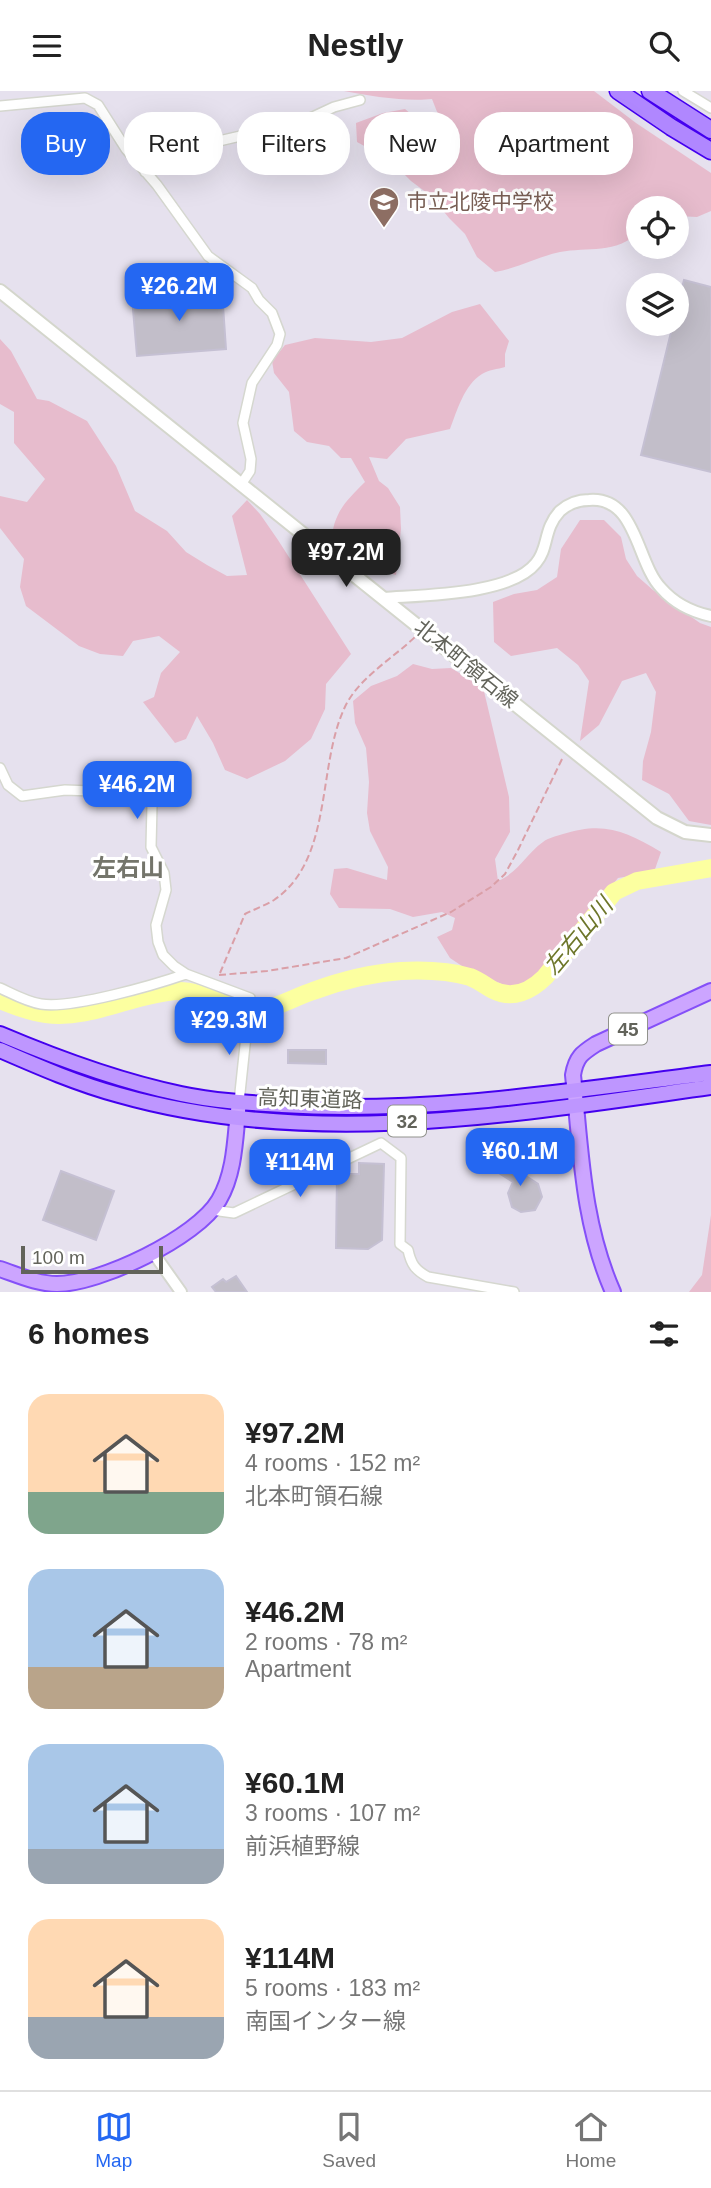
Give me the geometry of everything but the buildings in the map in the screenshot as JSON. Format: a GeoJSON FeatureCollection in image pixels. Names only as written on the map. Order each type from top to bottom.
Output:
{"type":"FeatureCollection","features":[{"type":"Feature","properties":{"kind":"highway"},"geometry":{"type":"LineString","coordinates":[[618,91],[711,151]]}},
{"type":"Feature","properties":{"kind":"highway"},"geometry":{"type":"LineString","coordinates":[[650,91],[711,130]]}},
{"type":"Feature","properties":{"kind":"highway","name":"高知東道路"},"geometry":{"type":"LineString","coordinates":[[0,1034],[67,1062],[184,1095],[239,1102],[337,1108],[481,1101],[711,1073]]}},
{"type":"Feature","properties":{"kind":"highway","name":"高知東道路"},"geometry":{"type":"LineString","coordinates":[[0,1050],[59,1076],[120,1096],[180,1109],[237,1117],[335,1125],[450,1119],[577,1106],[711,1087]]}},
{"type":"Feature","properties":{"kind":"main road","name":"北本町領石線"},"geometry":{"type":"LineString","coordinates":[[0,291],[657,818],[685,832],[711,835]]}},
{"type":"Feature","properties":{"kind":"main road","name":"45"},"geometry":{"type":"LineString","coordinates":[[575,1090],[575,1061],[581,1053],[711,991]]}},
{"type":"Feature","properties":{"kind":"main road"},"geometry":{"type":"LineString","coordinates":[[575,1090],[584,1191],[599,1261],[612,1292]]}},
{"type":"Feature","properties":{"kind":"main road"},"geometry":{"type":"LineString","coordinates":[[0,1269],[38,1282],[71,1283],[103,1274],[187,1232],[212,1210],[226,1184],[233,1154],[239,1102]]}},
{"type":"Feature","properties":{"kind":"street"},"geometry":{"type":"LineString","coordinates":[[683,91],[711,108]]}},
{"type":"Feature","properties":{"kind":"street"},"geometry":{"type":"LineString","coordinates":[[0,106],[84,95],[98,105],[124,146]]}},
{"type":"Feature","properties":{"kind":"street"},"geometry":{"type":"LineString","coordinates":[[223,140],[304,121],[334,107],[360,100]]}},
{"type":"Feature","properties":{"kind":"street"},"geometry":{"type":"LineString","coordinates":[[148,175],[208,257],[252,288],[258,300],[277,322],[280,334],[277,345],[252,383],[247,403],[243,423],[251,459],[250,471],[242,483]]}},
{"type":"Feature","properties":{"kind":"street"},"geometry":{"type":"LineString","coordinates":[[384,598],[471,591],[514,579],[537,563],[548,527],[561,511],[576,502],[591,499],[608,502],[620,509],[650,573],[660,588],[677,603],[711,616]]}},
{"type":"Feature","properties":{"kind":"street"},"geometry":{"type":"LineString","coordinates":[[0,768],[8,785],[22,796],[65,790],[92,791],[121,785],[139,789],[146,796],[152,805],[151,847],[161,864],[166,890],[156,925],[158,942],[169,960],[186,974],[250,998],[239,1102]]}},
{"type":"Feature","properties":{"kind":"street"},"geometry":{"type":"LineString","coordinates":[[0,988],[32,1002],[56,1005],[131,990],[186,974]]}},
{"type":"Feature","properties":{"kind":"street"},"geometry":{"type":"LineString","coordinates":[[212,1210],[234,1213],[381,1143],[401,1158],[400,1244],[408,1250],[411,1263],[417,1271],[428,1277],[514,1292]]}},
{"type":"Feature","properties":{"kind":"street"},"geometry":{"type":"LineString","coordinates":[[152,1251],[181,1292]]}},
{"type":"Feature","properties":{"kind":"path"},"geometry":{"type":"LineString","coordinates":[[423,629],[363,681],[344,707],[330,752],[314,847],[298,878],[275,899],[245,913],[219,975],[267,971],[345,958],[451,912],[491,887],[505,874],[569,746]]}},
{"type":"Feature","properties":{"kind":"shaded area"},"geometry":{"type":"Polygon","coordinates":[[[344,91],[594,91],[622,112],[474,112],[474,175],[633,175],[633,121],[711,173],[711,211],[697,217],[689,217],[689,196],[626,196],[626,241],[611,247],[560,252],[495,272],[477,257],[465,234],[431,196],[405,175],[460,175],[460,112],[437,112],[432,99],[376,97],[344,91]]]}},
{"type":"Feature","properties":{"kind":"shaded area"},"geometry":{"type":"Polygon","coordinates":[[[364,120],[364,146],[357,142],[356,123],[364,120]]]}},
{"type":"Feature","properties":{"kind":"shaded area"},"geometry":{"type":"Polygon","coordinates":[[[480,304],[509,341],[505,367],[484,373],[470,385],[450,429],[406,439],[387,459],[369,457],[379,481],[388,488],[400,507],[401,529],[396,575],[354,557],[331,542],[338,515],[365,482],[351,458],[341,458],[329,446],[307,442],[294,431],[289,392],[274,373],[272,361],[285,345],[315,338],[371,342],[402,338],[452,312],[480,304]]]}},
{"type":"Feature","properties":{"kind":"shaded area"},"geometry":{"type":"Polygon","coordinates":[[[0,339],[11,351],[37,399],[49,401],[87,421],[116,466],[135,511],[167,531],[186,552],[227,576],[247,575],[232,516],[247,500],[278,540],[351,654],[326,684],[325,709],[311,739],[285,761],[247,779],[225,770],[197,716],[186,739],[175,743],[143,702],[154,697],[161,673],[180,652],[159,636],[133,641],[123,656],[100,654],[79,646],[26,606],[20,587],[24,559],[0,528],[0,496],[27,502],[45,479],[14,443],[14,412],[0,404],[0,339]]]}},
{"type":"Feature","properties":{"kind":"shaded area"},"geometry":{"type":"Polygon","coordinates":[[[580,520],[604,520],[621,537],[626,559],[637,576],[700,623],[711,627],[711,825],[689,821],[669,794],[642,780],[656,692],[646,673],[622,681],[599,725],[580,741],[589,681],[578,665],[557,648],[511,656],[494,642],[493,602],[514,594],[537,590],[557,577],[561,549],[580,520]]]}},
{"type":"Feature","properties":{"kind":"shaded area"},"geometry":{"type":"Polygon","coordinates":[[[413,664],[432,669],[451,668],[483,687],[509,797],[510,832],[495,859],[498,881],[512,873],[545,841],[578,830],[614,830],[661,852],[654,872],[618,878],[530,983],[511,988],[468,970],[450,958],[437,937],[452,930],[455,918],[442,912],[413,917],[390,909],[339,908],[330,894],[334,869],[347,868],[387,880],[388,867],[370,831],[367,813],[369,782],[366,748],[355,723],[353,701],[371,686],[397,676],[413,664]]]}},
{"type":"Feature","properties":{"kind":"shaded area"},"geometry":{"type":"Polygon","coordinates":[[[711,1215],[711,1292],[689,1292],[702,1275],[711,1215]]]}},
{"type":"Feature","properties":{"kind":"waterway","name":"左右山川"},"geometry":{"type":"LineString","coordinates":[[0,1000],[34,1012],[62,1015],[95,1010],[160,993],[187,991],[239,1009],[258,1011],[345,981],[409,971],[462,975],[500,993],[521,993],[545,977],[614,892],[637,881],[711,868]]}},
{"type":"Feature","properties":{"kind":"place","name":"市立北陵中学校"},"geometry":{"type":"Point","coordinates":[384,229]}},
{"type":"Feature","properties":{"kind":"district","name":"左右山"},"geometry":{"type":"Point","coordinates":[128,868]}}]}
